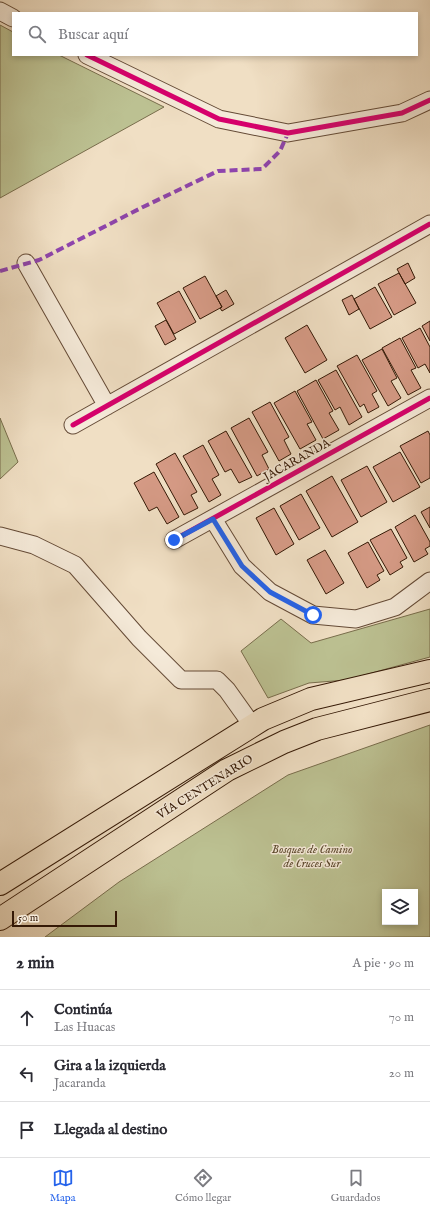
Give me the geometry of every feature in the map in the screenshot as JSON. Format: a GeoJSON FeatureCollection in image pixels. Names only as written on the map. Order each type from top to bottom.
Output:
{"type":"FeatureCollection","features":[{"type":"Feature","properties":{"kind":"highway"},"geometry":{"type":"LineString","coordinates":[[0,884],[263,719],[311,699],[430,671]]}},
{"type":"Feature","properties":{"kind":"highway","name":"VÍA CENTENARIO"},"geometry":{"type":"LineString","coordinates":[[0,919],[227,770],[252,757],[317,729],[430,700]]}},
{"type":"Feature","properties":{"kind":"street"},"geometry":{"type":"LineString","coordinates":[[0,11],[12,17]]}},
{"type":"Feature","properties":{"kind":"street"},"geometry":{"type":"LineString","coordinates":[[89,56],[219,119],[288,132],[402,113],[430,100]]}},
{"type":"Feature","properties":{"kind":"street"},"geometry":{"type":"LineString","coordinates":[[73,425],[430,224]]}},
{"type":"Feature","properties":{"kind":"street"},"geometry":{"type":"LineString","coordinates":[[26,263],[106,406]]}},
{"type":"Feature","properties":{"kind":"street","name":"JACARANDA"},"geometry":{"type":"LineString","coordinates":[[174,540],[430,398]]}},
{"type":"Feature","properties":{"kind":"street"},"geometry":{"type":"LineString","coordinates":[[213,519],[242,566],[270,592],[313,615],[356,619],[395,607],[430,581]]}},
{"type":"Feature","properties":{"kind":"street"},"geometry":{"type":"LineString","coordinates":[[0,536],[34,544],[75,565],[139,638],[181,680],[217,680],[227,690],[252,725]]}},
{"type":"Feature","properties":{"kind":"green space"},"geometry":{"type":"Polygon","coordinates":[[[0,25],[12,31],[12,56],[61,56],[164,107],[0,198],[0,25]]]}},
{"type":"Feature","properties":{"kind":"green space"},"geometry":{"type":"Polygon","coordinates":[[[0,418],[18,462],[0,479],[0,418]]]}},
{"type":"Feature","properties":{"kind":"green space"},"geometry":{"type":"Polygon","coordinates":[[[430,609],[430,657],[346,680],[309,683],[268,698],[241,651],[281,619],[311,643],[430,609]]]}},
{"type":"Feature","properties":{"kind":"green space","name":"Bosques de Camino de Cruces Sur"},"geometry":{"type":"Polygon","coordinates":[[[430,725],[430,937],[45,937],[119,882],[288,775],[430,725]]]}},
{"type":"Feature","properties":{"kind":"building"},"geometry":{"type":"Polygon","coordinates":[[[408,263],[415,278],[405,284],[397,269],[408,263]]]}},
{"type":"Feature","properties":{"kind":"building"},"geometry":{"type":"Polygon","coordinates":[[[399,273],[416,303],[394,315],[378,284],[399,273]]]}},
{"type":"Feature","properties":{"kind":"building"},"geometry":{"type":"Polygon","coordinates":[[[205,276],[222,307],[200,319],[183,288],[205,276]]]}},
{"type":"Feature","properties":{"kind":"building"},"geometry":{"type":"Polygon","coordinates":[[[375,287],[392,317],[370,329],[354,299],[375,287]]]}},
{"type":"Feature","properties":{"kind":"building"},"geometry":{"type":"Polygon","coordinates":[[[226,290],[234,304],[222,311],[220,308],[222,307],[216,296],[226,290]]]}},
{"type":"Feature","properties":{"kind":"building"},"geometry":{"type":"Polygon","coordinates":[[[179,291],[196,322],[174,334],[157,303],[179,291]]]}},
{"type":"Feature","properties":{"kind":"building"},"geometry":{"type":"Polygon","coordinates":[[[352,295],[359,309],[349,315],[342,300],[352,295]]]}},
{"type":"Feature","properties":{"kind":"building"},"geometry":{"type":"Polygon","coordinates":[[[166,320],[176,339],[165,345],[155,326],[166,320]]]}},
{"type":"Feature","properties":{"kind":"building"},"geometry":{"type":"Polygon","coordinates":[[[430,321],[430,341],[422,326],[430,321]]]}},
{"type":"Feature","properties":{"kind":"building"},"geometry":{"type":"Polygon","coordinates":[[[307,325],[327,360],[305,373],[285,338],[307,325]]]}},
{"type":"Feature","properties":{"kind":"building"},"geometry":{"type":"Polygon","coordinates":[[[420,328],[430,347],[430,373],[425,364],[418,368],[402,338],[420,328]]]}},
{"type":"Feature","properties":{"kind":"building"},"geometry":{"type":"Polygon","coordinates":[[[400,338],[416,368],[411,370],[421,388],[408,395],[382,348],[400,338]]]}},
{"type":"Feature","properties":{"kind":"building"},"geometry":{"type":"Polygon","coordinates":[[[382,349],[397,378],[391,381],[401,398],[388,406],[362,360],[382,349]]]}},
{"type":"Feature","properties":{"kind":"building"},"geometry":{"type":"Polygon","coordinates":[[[357,355],[377,391],[372,394],[379,407],[368,413],[364,404],[360,407],[337,366],[357,355]]]}},
{"type":"Feature","properties":{"kind":"building"},"geometry":{"type":"Polygon","coordinates":[[[336,370],[362,417],[349,425],[340,407],[335,410],[318,380],[336,370]]]}},
{"type":"Feature","properties":{"kind":"building"},"geometry":{"type":"Polygon","coordinates":[[[316,380],[333,411],[329,413],[339,430],[323,439],[297,391],[316,380]]]}},
{"type":"Feature","properties":{"kind":"building"},"geometry":{"type":"Polygon","coordinates":[[[295,391],[312,422],[307,424],[316,440],[300,449],[274,403],[295,391]]]}},
{"type":"Feature","properties":{"kind":"building"},"geometry":{"type":"Polygon","coordinates":[[[270,402],[289,437],[284,440],[291,454],[279,461],[252,412],[270,402]]]}},
{"type":"Feature","properties":{"kind":"building"},"geometry":{"type":"Polygon","coordinates":[[[249,418],[268,452],[262,455],[269,469],[257,476],[231,428],[249,418]]]}},
{"type":"Feature","properties":{"kind":"building"},"geometry":{"type":"Polygon","coordinates":[[[226,431],[252,477],[239,483],[231,469],[225,472],[208,441],[226,431]]]}},
{"type":"Feature","properties":{"kind":"building"},"geometry":{"type":"Polygon","coordinates":[[[428,431],[430,435],[430,478],[421,483],[400,446],[428,431]]]}},
{"type":"Feature","properties":{"kind":"building"},"geometry":{"type":"Polygon","coordinates":[[[203,445],[219,475],[212,479],[221,495],[209,502],[183,456],[203,445]]]}},
{"type":"Feature","properties":{"kind":"building"},"geometry":{"type":"Polygon","coordinates":[[[400,452],[420,487],[393,502],[373,467],[400,452]]]}},
{"type":"Feature","properties":{"kind":"building"},"geometry":{"type":"Polygon","coordinates":[[[175,453],[197,492],[191,495],[198,508],[184,515],[156,464],[175,453]]]}},
{"type":"Feature","properties":{"kind":"building"},"geometry":{"type":"Polygon","coordinates":[[[367,466],[387,502],[361,517],[341,480],[367,466]]]}},
{"type":"Feature","properties":{"kind":"building"},"geometry":{"type":"Polygon","coordinates":[[[154,472],[179,517],[167,524],[157,507],[149,511],[134,483],[154,472]]]}},
{"type":"Feature","properties":{"kind":"building"},"geometry":{"type":"Polygon","coordinates":[[[332,476],[358,522],[332,537],[306,491],[332,476]]]}},
{"type":"Feature","properties":{"kind":"building"},"geometry":{"type":"Polygon","coordinates":[[[301,494],[320,528],[299,540],[280,506],[301,494]]]}},
{"type":"Feature","properties":{"kind":"building"},"geometry":{"type":"Polygon","coordinates":[[[430,507],[430,528],[421,512],[430,507]]]}},
{"type":"Feature","properties":{"kind":"building"},"geometry":{"type":"Polygon","coordinates":[[[274,508],[294,544],[276,555],[256,518],[274,508]]]}},
{"type":"Feature","properties":{"kind":"building"},"geometry":{"type":"Polygon","coordinates":[[[415,515],[430,542],[430,546],[425,549],[428,554],[414,562],[395,527],[415,515]]]}},
{"type":"Feature","properties":{"kind":"building"},"geometry":{"type":"Polygon","coordinates":[[[391,529],[407,558],[400,562],[403,567],[390,575],[370,540],[391,529]]]}},
{"type":"Feature","properties":{"kind":"building"},"geometry":{"type":"Polygon","coordinates":[[[368,542],[384,571],[377,575],[380,580],[367,588],[348,553],[368,542]]]}},
{"type":"Feature","properties":{"kind":"building"},"geometry":{"type":"Polygon","coordinates":[[[325,550],[344,583],[326,594],[307,560],[325,550]]]}},
{"type":"Feature","properties":{"kind":"marked path"},"geometry":{"type":"LineString","coordinates":[[0,271],[39,260],[218,171],[262,169],[280,151],[288,133]]}},
{"type":"Feature","properties":{"kind":"cycle path"},"geometry":{"type":"LineString","coordinates":[[89,56],[219,119],[288,133],[402,113],[430,100]]}},
{"type":"Feature","properties":{"kind":"cycle path"},"geometry":{"type":"LineString","coordinates":[[73,425],[430,224]]}},
{"type":"Feature","properties":{"kind":"cycle path"},"geometry":{"type":"LineString","coordinates":[[174,540],[430,398]]}},
{"type":"Feature","properties":{"kind":"route"},"geometry":{"type":"LineString","coordinates":[[174,540],[213,519],[242,566],[270,592],[313,615]]}}]}
